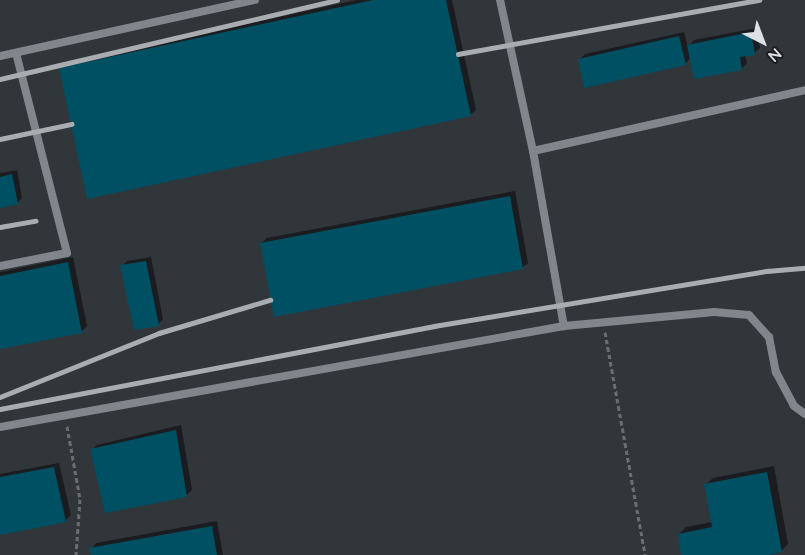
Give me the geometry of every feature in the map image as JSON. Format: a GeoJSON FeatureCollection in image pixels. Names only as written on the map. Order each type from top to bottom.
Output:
{"type":"FeatureCollection","features":[{"type":"Feature","properties":{"kind":"lane"},"geometry":{"type":"LineString","coordinates":[[0,56],[255,0]]}},
{"type":"Feature","properties":{"kind":"lane"},"geometry":{"type":"LineString","coordinates":[[500,0],[533,151],[564,326]]}},
{"type":"Feature","properties":{"kind":"lane"},"geometry":{"type":"LineString","coordinates":[[0,266],[67,253],[16,53]]}},
{"type":"Feature","properties":{"kind":"lane"},"geometry":{"type":"LineString","coordinates":[[533,151],[805,90]]}},
{"type":"Feature","properties":{"kind":"lane"},"geometry":{"type":"LineString","coordinates":[[0,427],[65,413],[564,326],[714,312],[749,315],[769,337],[776,372],[794,406],[805,414]]}},
{"type":"Feature","properties":{"kind":"path"},"geometry":{"type":"LineString","coordinates":[[603,322],[645,555]]}},
{"type":"Feature","properties":{"kind":"path"},"geometry":{"type":"LineString","coordinates":[[65,413],[80,499],[76,555]]}},
{"type":"Feature","properties":{"kind":"building"},"geometry":{"type":"Polygon","coordinates":[[[373,0],[446,0],[471,116],[87,199],[59,68],[373,0]]]}},
{"type":"Feature","properties":{"kind":"building"},"geometry":{"type":"Polygon","coordinates":[[[751,32],[755,55],[740,57],[742,70],[694,79],[687,45],[751,32]]]}},
{"type":"Feature","properties":{"kind":"building"},"geometry":{"type":"Polygon","coordinates":[[[679,36],[686,65],[584,88],[578,59],[679,36]]]}},
{"type":"Feature","properties":{"kind":"building"},"geometry":{"type":"Polygon","coordinates":[[[12,174],[18,204],[0,208],[0,177],[12,174]]]}},
{"type":"Feature","properties":{"kind":"building"},"geometry":{"type":"Polygon","coordinates":[[[510,196],[523,269],[274,317],[260,243],[510,196]]]}},
{"type":"Feature","properties":{"kind":"building"},"geometry":{"type":"Polygon","coordinates":[[[146,261],[159,326],[134,330],[120,265],[146,261]]]}},
{"type":"Feature","properties":{"kind":"building"},"geometry":{"type":"Polygon","coordinates":[[[68,262],[82,333],[0,349],[0,276],[68,262]]]}},
{"type":"Feature","properties":{"kind":"building"},"geometry":{"type":"Polygon","coordinates":[[[176,430],[187,497],[105,513],[90,449],[176,430]]]}},
{"type":"Feature","properties":{"kind":"building"},"geometry":{"type":"Polygon","coordinates":[[[54,467],[66,522],[0,535],[0,477],[54,467]]]}},
{"type":"Feature","properties":{"kind":"building"},"geometry":{"type":"Polygon","coordinates":[[[767,472],[782,552],[768,555],[681,555],[678,534],[712,527],[704,484],[767,472]]]}},
{"type":"Feature","properties":{"kind":"building"},"geometry":{"type":"Polygon","coordinates":[[[212,526],[217,555],[91,555],[89,548],[212,526]]]}},
{"type":"Feature","properties":{"kind":"railway"},"geometry":{"type":"LineString","coordinates":[[0,79],[337,0]]}},
{"type":"Feature","properties":{"kind":"railway"},"geometry":{"type":"LineString","coordinates":[[458,54],[759,0]]}},
{"type":"Feature","properties":{"kind":"railway"},"geometry":{"type":"LineString","coordinates":[[0,139],[71,124]]}},
{"type":"Feature","properties":{"kind":"railway"},"geometry":{"type":"LineString","coordinates":[[0,227],[35,221]]}},
{"type":"Feature","properties":{"kind":"railway"},"geometry":{"type":"LineString","coordinates":[[0,409],[434,326],[767,271],[805,268]]}},
{"type":"Feature","properties":{"kind":"railway"},"geometry":{"type":"LineString","coordinates":[[0,397],[159,333],[270,300]]}}]}
